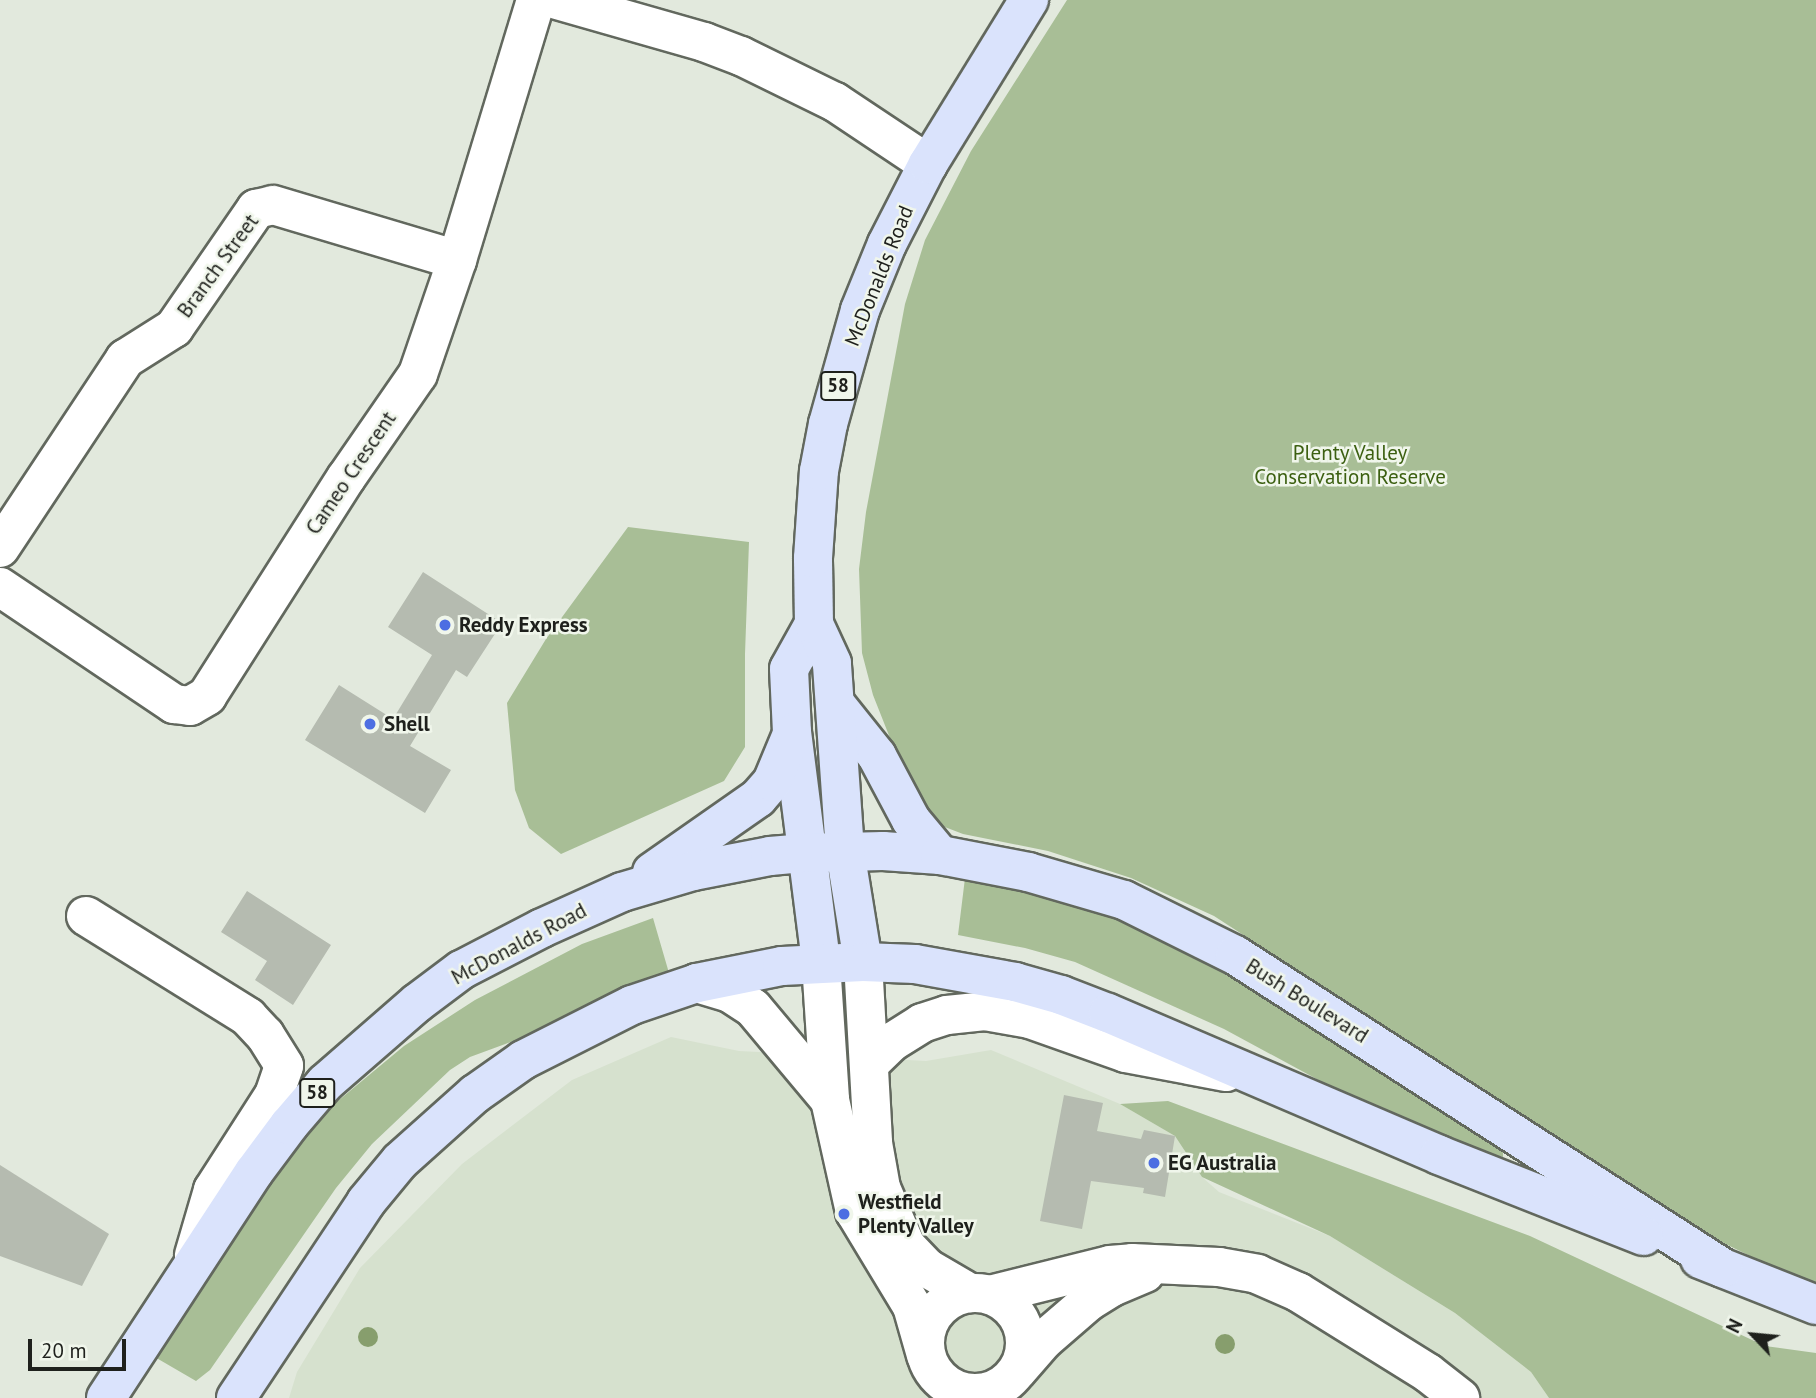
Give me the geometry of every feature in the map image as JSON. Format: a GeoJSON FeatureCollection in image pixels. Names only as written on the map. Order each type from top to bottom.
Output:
{"type":"FeatureCollection","features":[{"type":"Feature","properties":{"kind":"main road","name":"McDonalds Road"},"geometry":{"type":"LineString","coordinates":[[845,851],[832,663],[814,624],[813,558],[819,471],[828,425],[860,310],[887,244],[928,164],[1028,0]]}},
{"type":"Feature","properties":{"kind":"main road","name":"McDonalds Road"},"geometry":{"type":"LineString","coordinates":[[108,1397],[289,1125],[325,1083],[368,1042],[461,970],[542,928],[622,892],[693,871],[770,856],[806,853],[792,732],[789,669],[814,624]]}},
{"type":"Feature","properties":{"kind":"main road"},"geometry":{"type":"LineString","coordinates":[[836,706],[877,756],[918,830],[940,855]]}},
{"type":"Feature","properties":{"kind":"main road","name":"58"},"geometry":{"type":"LineString","coordinates":[[622,892],[758,798],[772,782],[792,732]]}},
{"type":"Feature","properties":{"kind":"main road","name":"58"},"geometry":{"type":"LineString","coordinates":[[821,963],[806,853],[845,851],[863,962]]}},
{"type":"Feature","properties":{"kind":"main road","name":"Bush Boulevard"},"geometry":{"type":"LineString","coordinates":[[845,851],[940,855],[1070,882],[1124,900],[1177,924],[1258,969],[1723,1268]]}},
{"type":"Feature","properties":{"kind":"main road"},"geometry":{"type":"LineString","coordinates":[[236,1398],[366,1202],[433,1129],[513,1066],[566,1036],[632,1005],[697,983],[770,968],[821,963]]}},
{"type":"Feature","properties":{"kind":"main road","name":"Bush Boulevard"},"geometry":{"type":"LineString","coordinates":[[821,963],[915,964],[972,973],[1061,995],[1439,1155],[1816,1305]]}},
{"type":"Feature","properties":{"kind":"street","name":"Cameo Crescent"},"geometry":{"type":"LineString","coordinates":[[0,587],[174,705],[190,706],[207,696],[346,478],[418,374],[457,260],[536,0]]}},
{"type":"Feature","properties":{"kind":"street"},"geometry":{"type":"LineString","coordinates":[[557,0],[741,56],[835,102],[928,164]]}},
{"type":"Feature","properties":{"kind":"street","name":"Branch Street"},"geometry":{"type":"LineString","coordinates":[[0,548],[125,359],[174,328],[256,209],[273,205],[457,260]]}},
{"type":"Feature","properties":{"kind":"street"},"geometry":{"type":"LineString","coordinates":[[86,916],[248,1017],[265,1035],[284,1066],[274,1095],[213,1190],[190,1271]]}},
{"type":"Feature","properties":{"kind":"street"},"geometry":{"type":"LineString","coordinates":[[863,962],[876,1165],[897,1231],[906,1246],[927,1268],[1008,1305],[1021,1321],[1026,1342],[1009,1383]]}},
{"type":"Feature","properties":{"kind":"street"},"geometry":{"type":"LineString","coordinates":[[821,963],[830,1100],[855,1212],[912,1306],[934,1376],[954,1389],[967,1393],[991,1391],[1009,1383],[1065,1320],[1112,1287],[1137,1275],[1196,1265]]}},
{"type":"Feature","properties":{"kind":"street"},"geometry":{"type":"LineString","coordinates":[[697,983],[730,993],[752,1008],[830,1100]]}},
{"type":"Feature","properties":{"kind":"street"},"geometry":{"type":"LineString","coordinates":[[869,1064],[892,1042],[922,1023],[947,1015],[985,1011],[1030,1019],[1126,1054],[1252,1076]]}},
{"type":"Feature","properties":{"kind":"street"},"geometry":{"type":"LineString","coordinates":[[934,1376],[926,1334],[934,1314],[950,1300],[1110,1265],[1196,1265],[1257,1274],[1298,1292],[1417,1366],[1460,1398]]}},
{"type":"Feature","properties":{"kind":"shaded area","name":"Westfield Plenty Valley"},"geometry":{"type":"Polygon","coordinates":[[[671,1037],[739,1051],[926,1061],[991,1050],[1120,1104],[1175,1136],[1202,1177],[1219,1192],[1330,1236],[1455,1313],[1531,1372],[1549,1398],[289,1398],[297,1372],[360,1268],[462,1164],[572,1080],[671,1037]]]}},
{"type":"Feature","properties":{"kind":"green space","name":"Plenty Valley Conservation Reserve"},"geometry":{"type":"Polygon","coordinates":[[[1067,0],[1816,0],[1816,1283],[1779,1270],[1709,1236],[1214,916],[1131,878],[1048,851],[963,834],[937,824],[927,815],[907,781],[873,695],[862,653],[859,569],[866,512],[905,304],[925,240],[971,151],[1067,0]]]}},
{"type":"Feature","properties":{"kind":"green space"},"geometry":{"type":"Polygon","coordinates":[[[628,527],[749,542],[745,747],[724,781],[561,854],[529,828],[515,790],[507,703],[546,639],[628,527]]]}},
{"type":"Feature","properties":{"kind":"green space"},"geometry":{"type":"Polygon","coordinates":[[[965,878],[1033,890],[1140,926],[1252,985],[1503,1152],[1503,1157],[1479,1152],[1385,1116],[1224,1029],[1075,962],[1025,948],[958,935],[965,878]]]}},
{"type":"Feature","properties":{"kind":"green space"},"geometry":{"type":"Polygon","coordinates":[[[653,918],[669,973],[620,991],[527,1036],[470,1057],[450,1070],[372,1144],[336,1188],[210,1370],[196,1381],[153,1356],[272,1175],[304,1135],[333,1105],[404,1046],[475,1000],[582,944],[653,918]]]}},
{"type":"Feature","properties":{"kind":"green space"},"geometry":{"type":"Polygon","coordinates":[[[1168,1101],[1530,1236],[1765,1346],[1816,1353],[1816,1398],[1549,1398],[1531,1372],[1455,1313],[1330,1236],[1202,1177],[1175,1136],[1120,1104],[1168,1101]]]}},
{"type":"Feature","properties":{"kind":"building"},"geometry":{"type":"Polygon","coordinates":[[[423,572],[502,623],[467,677],[456,670],[410,746],[451,770],[425,813],[305,740],[339,685],[393,719],[432,655],[388,627],[423,572]]]}},
{"type":"Feature","properties":{"kind":"building"},"geometry":{"type":"Polygon","coordinates":[[[247,891],[331,945],[293,1005],[255,980],[267,961],[221,932],[247,891]]]}},
{"type":"Feature","properties":{"kind":"building"},"geometry":{"type":"Polygon","coordinates":[[[1064,1095],[1103,1103],[1097,1131],[1141,1139],[1144,1130],[1175,1136],[1165,1197],[1143,1193],[1144,1188],[1091,1181],[1082,1229],[1040,1221],[1064,1095]]]}},
{"type":"Feature","properties":{"kind":"building"},"geometry":{"type":"Polygon","coordinates":[[[0,1165],[109,1234],[82,1286],[0,1256],[0,1165]]]}},
{"type":"Feature","properties":{"kind":"place","name":"Reddy Express"},"geometry":{"type":"Point","coordinates":[445,625]}},
{"type":"Feature","properties":{"kind":"place","name":"Shell"},"geometry":{"type":"Point","coordinates":[370,724]}},
{"type":"Feature","properties":{"kind":"place","name":"EG Australia"},"geometry":{"type":"Point","coordinates":[1154,1163]}},
{"type":"Feature","properties":{"kind":"place","name":"Westfield Plenty Valley"},"geometry":{"type":"Point","coordinates":[844,1214]}}]}
